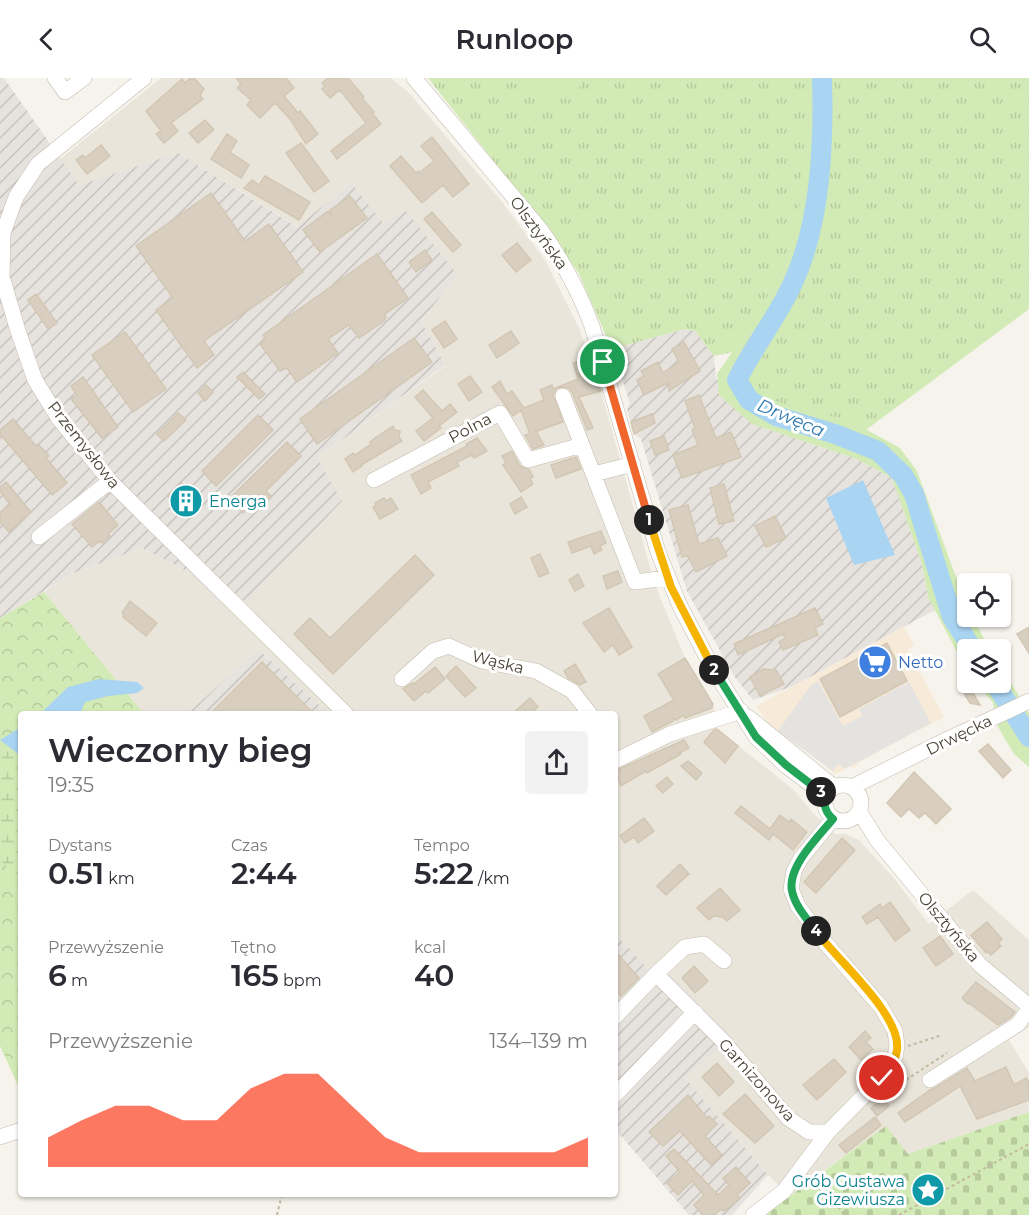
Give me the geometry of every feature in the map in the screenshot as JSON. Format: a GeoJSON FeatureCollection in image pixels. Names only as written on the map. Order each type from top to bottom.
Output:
{"type":"FeatureCollection","features":[{"type":"Feature","properties":{"kind":"street"},"geometry":{"type":"LineString","coordinates":[[55,78],[65,92],[84,78]]}},
{"type":"Feature","properties":{"kind":"street","name":"Przemysłowa"},"geometry":{"type":"LineString","coordinates":[[144,78],[38,164],[16,197],[3,232],[2,277],[35,380],[59,419],[110,481],[343,711]]}},
{"type":"Feature","properties":{"kind":"street","name":"Olsztyńska"},"geometry":{"type":"LineString","coordinates":[[414,78],[541,230],[570,275],[592,326],[667,578],[713,669],[756,737],[786,765],[830,791]]}},
{"type":"Feature","properties":{"kind":"street"},"geometry":{"type":"LineString","coordinates":[[563,396],[635,582],[667,578]]}},
{"type":"Feature","properties":{"kind":"street","name":"Polna"},"geometry":{"type":"LineString","coordinates":[[374,480],[500,412],[528,460],[582,445]]}},
{"type":"Feature","properties":{"kind":"street"},"geometry":{"type":"LineString","coordinates":[[594,474],[633,464]]}},
{"type":"Feature","properties":{"kind":"street"},"geometry":{"type":"LineString","coordinates":[[39,537],[110,481]]}},
{"type":"Feature","properties":{"kind":"street","name":"Wąska"},"geometry":{"type":"LineString","coordinates":[[402,679],[433,651],[448,646],[482,661],[536,670],[572,691],[588,711]]}},
{"type":"Feature","properties":{"kind":"street","name":"Drwęcka"},"geometry":{"type":"LineString","coordinates":[[855,804],[889,769],[1026,703]]}},
{"type":"Feature","properties":{"kind":"street"},"geometry":{"type":"LineString","coordinates":[[618,760],[670,734],[741,711]]}},
{"type":"Feature","properties":{"kind":"street"},"geometry":{"type":"LineString","coordinates":[[843,785],[855,804],[843,822],[833,819],[824,806],[830,791],[843,785]]}},
{"type":"Feature","properties":{"kind":"street","name":"Olsztyńska"},"geometry":{"type":"LineString","coordinates":[[855,804],[877,840],[980,964],[1029,1007]]}},
{"type":"Feature","properties":{"kind":"street"},"geometry":{"type":"LineString","coordinates":[[753,1215],[784,1191],[828,1132],[890,1067],[897,1048],[895,1030],[881,1007],[822,939],[798,906],[791,889],[794,871],[801,858],[833,819]]}},
{"type":"Feature","properties":{"kind":"street"},"geometry":{"type":"LineString","coordinates":[[618,1014],[686,947],[704,944],[724,961]]}},
{"type":"Feature","properties":{"kind":"street","name":"Garnizonowa"},"geometry":{"type":"LineString","coordinates":[[656,974],[724,1042],[788,1118],[809,1132],[828,1132]]}},
{"type":"Feature","properties":{"kind":"street"},"geometry":{"type":"LineString","coordinates":[[930,1080],[1018,1024],[1029,1007]]}},
{"type":"Feature","properties":{"kind":"street"},"geometry":{"type":"LineString","coordinates":[[618,1092],[695,1012]]}},
{"type":"Feature","properties":{"kind":"street"},"geometry":{"type":"LineString","coordinates":[[0,1137],[18,1131]]}},
{"type":"Feature","properties":{"kind":"path"},"geometry":{"type":"LineString","coordinates":[[897,1048],[920,1044],[942,1035]]}},
{"type":"Feature","properties":{"kind":"path"},"geometry":{"type":"LineString","coordinates":[[899,1215],[1029,1144]]}},
{"type":"Feature","properties":{"kind":"path"},"geometry":{"type":"LineString","coordinates":[[807,1160],[844,1215]]}},
{"type":"Feature","properties":{"kind":"path"},"geometry":{"type":"LineString","coordinates":[[277,1215],[281,1197]]}},
{"type":"Feature","properties":{"kind":"shaded area"},"geometry":{"type":"Polygon","coordinates":[[[0,78],[4,78],[79,185],[178,153],[297,227],[351,183],[383,223],[406,211],[458,275],[421,321],[445,365],[317,458],[342,501],[247,602],[142,548],[74,573],[0,618],[0,78]]]}},
{"type":"Feature","properties":{"kind":"shaded area"},"geometry":{"type":"Polygon","coordinates":[[[161,78],[391,78],[410,94],[502,202],[545,260],[579,328],[597,377],[655,585],[685,658],[713,704],[716,728],[794,790],[835,834],[846,834],[859,840],[892,876],[929,924],[973,890],[1029,940],[1029,1027],[1009,1040],[1029,1073],[1029,1112],[908,1154],[886,1127],[789,1195],[768,1175],[685,1078],[719,1048],[618,936],[618,711],[326,711],[258,649],[190,711],[142,711],[44,592],[74,573],[142,548],[247,602],[317,458],[445,366],[421,321],[458,275],[383,223],[298,227],[178,153],[79,185],[60,159],[161,78]]]}},
{"type":"Feature","properties":{"kind":"shaded area"},"geometry":{"type":"Polygon","coordinates":[[[685,329],[695,331],[714,356],[716,378],[752,424],[857,459],[892,478],[922,564],[928,597],[935,610],[791,687],[753,700],[734,676],[687,591],[641,439],[634,434],[627,409],[630,403],[612,349],[685,329]]]}},
{"type":"Feature","properties":{"kind":"shaded area"},"geometry":{"type":"Polygon","coordinates":[[[904,627],[914,645],[908,649],[944,717],[859,762],[854,768],[850,766],[836,774],[767,722],[756,706],[904,627]]]}},
{"type":"Feature","properties":{"kind":"shaded area"},"geometry":{"type":"Polygon","coordinates":[[[258,649],[326,711],[190,711],[258,649]]]}},
{"type":"Feature","properties":{"kind":"shaded area"},"geometry":{"type":"Polygon","coordinates":[[[818,681],[843,726],[862,716],[859,709],[909,682],[931,723],[845,769],[838,764],[833,771],[778,731],[811,685],[818,681]]]}},
{"type":"Feature","properties":{"kind":"shaded area"},"geometry":{"type":"Polygon","coordinates":[[[618,936],[720,1048],[685,1078],[768,1175],[732,1215],[689,1215],[618,1132],[618,936]]]}},
{"type":"Feature","properties":{"kind":"green space"},"geometry":{"type":"Polygon","coordinates":[[[428,78],[1029,78],[1029,309],[851,441],[749,400],[733,352],[714,356],[695,331],[685,329],[612,349],[578,272],[545,226],[428,78]]]}},
{"type":"Feature","properties":{"kind":"green space"},"geometry":{"type":"Polygon","coordinates":[[[513,78],[581,78],[581,86],[568,99],[521,86],[513,78]]]}},
{"type":"Feature","properties":{"kind":"green space"},"geometry":{"type":"Polygon","coordinates":[[[809,78],[834,78],[837,108],[832,161],[819,246],[800,291],[751,377],[755,385],[773,400],[808,412],[847,419],[900,448],[917,471],[957,580],[957,627],[978,627],[984,639],[957,639],[957,652],[928,597],[922,564],[892,478],[857,459],[752,424],[719,395],[717,374],[746,332],[775,283],[793,245],[799,207],[809,78]]]}},
{"type":"Feature","properties":{"kind":"green space"},"geometry":{"type":"Polygon","coordinates":[[[44,592],[142,711],[18,711],[18,1085],[0,1046],[0,618],[44,592]]]}},
{"type":"Feature","properties":{"kind":"green space"},"geometry":{"type":"Polygon","coordinates":[[[1011,683],[1029,713],[1029,767],[1014,754],[998,727],[993,703],[985,693],[1011,693],[1011,683]]]}},
{"type":"Feature","properties":{"kind":"green space"},"geometry":{"type":"Polygon","coordinates":[[[0,741],[18,754],[18,878],[0,860],[0,741]]]}},
{"type":"Feature","properties":{"kind":"green space"},"geometry":{"type":"Polygon","coordinates":[[[1029,1112],[1029,1215],[764,1215],[886,1126],[908,1154],[1029,1112]]]}},
{"type":"Feature","properties":{"kind":"water"},"geometry":{"type":"Polygon","coordinates":[[[863,480],[895,555],[854,565],[826,498],[863,480]]]}},
{"type":"Feature","properties":{"kind":"water"},"geometry":{"type":"Polygon","coordinates":[[[99,679],[137,682],[144,688],[137,693],[108,696],[85,702],[81,711],[43,711],[68,687],[99,679]]]}},
{"type":"Feature","properties":{"kind":"water"},"geometry":{"type":"Polygon","coordinates":[[[18,729],[18,754],[0,740],[18,729]]]}},
{"type":"Feature","properties":{"kind":"building"},"geometry":{"type":"Polygon","coordinates":[[[190,78],[192,80],[194,78],[204,89],[200,95],[203,99],[171,123],[178,131],[164,143],[156,134],[161,131],[146,111],[182,79],[185,83],[190,78]]]}},
{"type":"Feature","properties":{"kind":"building"},"geometry":{"type":"Polygon","coordinates":[[[236,78],[286,78],[294,88],[284,96],[298,113],[300,111],[318,134],[306,144],[290,119],[275,103],[260,118],[247,105],[251,100],[237,88],[241,84],[236,78]]]}},
{"type":"Feature","properties":{"kind":"building"},"geometry":{"type":"Polygon","coordinates":[[[328,78],[348,78],[364,97],[362,98],[381,124],[337,159],[331,151],[366,123],[340,90],[330,98],[322,89],[325,86],[322,83],[328,78]]]}},
{"type":"Feature","properties":{"kind":"building"},"geometry":{"type":"Polygon","coordinates":[[[205,120],[214,130],[198,143],[189,133],[205,120]]]}},
{"type":"Feature","properties":{"kind":"building"},"geometry":{"type":"Polygon","coordinates":[[[227,134],[237,141],[230,152],[249,165],[241,178],[211,159],[227,134]]]}},
{"type":"Feature","properties":{"kind":"building"},"geometry":{"type":"Polygon","coordinates":[[[432,137],[469,184],[453,197],[443,185],[422,203],[390,166],[401,156],[416,173],[418,171],[419,173],[434,161],[421,146],[432,137]]]}},
{"type":"Feature","properties":{"kind":"building"},"geometry":{"type":"Polygon","coordinates":[[[301,143],[329,181],[314,192],[286,153],[301,143]]]}},
{"type":"Feature","properties":{"kind":"building"},"geometry":{"type":"Polygon","coordinates":[[[101,145],[110,156],[87,174],[76,160],[83,155],[85,158],[101,145]]]}},
{"type":"Feature","properties":{"kind":"building"},"geometry":{"type":"Polygon","coordinates":[[[265,176],[310,202],[299,220],[244,188],[252,180],[259,185],[265,176]]]}},
{"type":"Feature","properties":{"kind":"building"},"geometry":{"type":"Polygon","coordinates":[[[211,193],[245,241],[269,224],[303,272],[204,341],[214,355],[197,368],[156,310],[173,298],[136,246],[211,193]]]}},
{"type":"Feature","properties":{"kind":"building"},"geometry":{"type":"Polygon","coordinates":[[[350,196],[367,218],[320,252],[303,230],[327,212],[332,215],[329,211],[350,196]]]}},
{"type":"Feature","properties":{"kind":"building"},"geometry":{"type":"Polygon","coordinates":[[[432,212],[461,245],[453,252],[424,219],[432,212]]]}},
{"type":"Feature","properties":{"kind":"building"},"geometry":{"type":"Polygon","coordinates":[[[517,243],[531,260],[516,272],[502,255],[517,243]]]}},
{"type":"Feature","properties":{"kind":"building"},"geometry":{"type":"Polygon","coordinates":[[[425,250],[432,260],[416,272],[409,262],[425,250]]]}},
{"type":"Feature","properties":{"kind":"building"},"geometry":{"type":"Polygon","coordinates":[[[377,254],[408,298],[385,314],[384,321],[359,338],[349,325],[328,339],[338,353],[297,382],[287,368],[280,371],[260,344],[266,340],[263,335],[377,254]]]}},
{"type":"Feature","properties":{"kind":"building"},"geometry":{"type":"Polygon","coordinates":[[[36,294],[57,323],[48,329],[28,300],[36,294]]]}},
{"type":"Feature","properties":{"kind":"building"},"geometry":{"type":"Polygon","coordinates":[[[445,321],[457,339],[444,348],[432,330],[445,321]]]}},
{"type":"Feature","properties":{"kind":"building"},"geometry":{"type":"Polygon","coordinates":[[[511,331],[519,343],[497,358],[489,345],[511,331]]]}},
{"type":"Feature","properties":{"kind":"building"},"geometry":{"type":"Polygon","coordinates":[[[125,332],[166,389],[133,412],[92,355],[125,332]]]}},
{"type":"Feature","properties":{"kind":"building"},"geometry":{"type":"Polygon","coordinates":[[[414,338],[432,362],[317,444],[300,419],[414,338]]]}},
{"type":"Feature","properties":{"kind":"building"},"geometry":{"type":"Polygon","coordinates":[[[684,342],[700,371],[669,391],[668,383],[644,395],[637,380],[644,376],[641,371],[658,362],[663,373],[679,362],[672,349],[684,342]]]}},
{"type":"Feature","properties":{"kind":"building"},"geometry":{"type":"Polygon","coordinates":[[[589,358],[601,391],[579,397],[593,428],[587,430],[569,388],[560,387],[553,395],[563,422],[536,431],[544,445],[533,449],[525,435],[530,434],[521,410],[513,416],[492,387],[500,381],[507,394],[512,391],[524,408],[544,400],[540,390],[552,385],[553,389],[578,379],[573,363],[589,358]]]}},
{"type":"Feature","properties":{"kind":"building"},"geometry":{"type":"Polygon","coordinates":[[[243,372],[265,394],[259,399],[237,377],[243,372]]]}},
{"type":"Feature","properties":{"kind":"building"},"geometry":{"type":"Polygon","coordinates":[[[470,376],[482,392],[469,401],[458,384],[470,376]]]}},
{"type":"Feature","properties":{"kind":"building"},"geometry":{"type":"Polygon","coordinates":[[[83,377],[118,427],[102,438],[71,399],[77,395],[71,386],[83,377]]]}},
{"type":"Feature","properties":{"kind":"building"},"geometry":{"type":"Polygon","coordinates":[[[206,385],[213,392],[205,401],[198,393],[206,385]]]}},
{"type":"Feature","properties":{"kind":"building"},"geometry":{"type":"Polygon","coordinates":[[[423,390],[442,411],[450,404],[457,412],[424,441],[416,431],[433,418],[415,397],[423,390]]]}},
{"type":"Feature","properties":{"kind":"building"},"geometry":{"type":"Polygon","coordinates":[[[699,395],[716,438],[731,432],[741,457],[682,478],[673,455],[698,445],[692,430],[695,428],[685,401],[699,395]]]}},
{"type":"Feature","properties":{"kind":"building"},"geometry":{"type":"Polygon","coordinates":[[[178,413],[186,420],[164,441],[157,434],[178,413]]]}},
{"type":"Feature","properties":{"kind":"building"},"geometry":{"type":"Polygon","coordinates":[[[652,414],[655,423],[634,434],[631,422],[652,414]]]}},
{"type":"Feature","properties":{"kind":"building"},"geometry":{"type":"Polygon","coordinates":[[[258,415],[273,430],[216,486],[202,471],[258,415]]]}},
{"type":"Feature","properties":{"kind":"building"},"geometry":{"type":"Polygon","coordinates":[[[13,419],[36,446],[38,444],[49,456],[46,458],[67,483],[52,495],[0,434],[0,430],[13,419]]]}},
{"type":"Feature","properties":{"kind":"building"},"geometry":{"type":"Polygon","coordinates":[[[393,426],[395,430],[400,431],[399,437],[402,441],[353,472],[345,459],[371,444],[370,442],[393,426]]]}},
{"type":"Feature","properties":{"kind":"building"},"geometry":{"type":"Polygon","coordinates":[[[664,436],[669,450],[655,455],[650,441],[664,436]]]}},
{"type":"Feature","properties":{"kind":"building"},"geometry":{"type":"Polygon","coordinates":[[[477,438],[487,451],[474,458],[472,455],[457,462],[459,466],[428,482],[431,488],[421,494],[411,475],[467,446],[466,444],[477,438]]]}},
{"type":"Feature","properties":{"kind":"building"},"geometry":{"type":"Polygon","coordinates":[[[287,442],[301,456],[266,491],[271,496],[263,505],[257,499],[243,513],[229,499],[287,442]]]}},
{"type":"Feature","properties":{"kind":"building"},"geometry":{"type":"Polygon","coordinates":[[[512,451],[520,466],[529,469],[533,477],[530,479],[533,484],[521,492],[503,465],[506,463],[502,456],[512,451]]]}},
{"type":"Feature","properties":{"kind":"building"},"geometry":{"type":"Polygon","coordinates":[[[576,457],[581,469],[556,478],[551,465],[576,457]]]}},
{"type":"Feature","properties":{"kind":"building"},"geometry":{"type":"Polygon","coordinates":[[[6,482],[31,512],[9,532],[0,522],[0,513],[10,504],[0,491],[0,487],[6,482]]]}},
{"type":"Feature","properties":{"kind":"building","name":"Energa"},"geometry":{"type":"Polygon","coordinates":[[[181,483],[202,505],[189,518],[168,496],[181,483]]]}},
{"type":"Feature","properties":{"kind":"building"},"geometry":{"type":"Polygon","coordinates":[[[724,484],[734,521],[719,524],[710,488],[724,484]]]}},
{"type":"Feature","properties":{"kind":"building"},"geometry":{"type":"Polygon","coordinates":[[[521,497],[527,507],[515,514],[510,504],[521,497]]]}},
{"type":"Feature","properties":{"kind":"building"},"geometry":{"type":"Polygon","coordinates":[[[384,498],[386,501],[391,498],[398,509],[380,519],[373,507],[375,503],[384,498]]]}},
{"type":"Feature","properties":{"kind":"building"},"geometry":{"type":"Polygon","coordinates":[[[99,502],[118,525],[102,543],[100,541],[92,547],[72,524],[99,502]]]}},
{"type":"Feature","properties":{"kind":"building"},"geometry":{"type":"Polygon","coordinates":[[[688,505],[699,544],[718,538],[727,556],[696,572],[688,556],[682,557],[669,510],[688,505]]]}},
{"type":"Feature","properties":{"kind":"building"},"geometry":{"type":"Polygon","coordinates":[[[775,516],[786,538],[766,547],[755,526],[775,516]]]}},
{"type":"Feature","properties":{"kind":"building"},"geometry":{"type":"Polygon","coordinates":[[[601,531],[606,543],[600,546],[602,550],[594,554],[591,546],[572,553],[568,542],[601,531]]]}},
{"type":"Feature","properties":{"kind":"building"},"geometry":{"type":"Polygon","coordinates":[[[540,554],[549,573],[539,577],[531,558],[540,554]]]}},
{"type":"Feature","properties":{"kind":"building"},"geometry":{"type":"Polygon","coordinates":[[[415,555],[434,575],[333,674],[294,634],[310,618],[330,638],[415,555]]]}},
{"type":"Feature","properties":{"kind":"building"},"geometry":{"type":"Polygon","coordinates":[[[618,571],[622,582],[607,589],[603,576],[618,571]]]}},
{"type":"Feature","properties":{"kind":"building"},"geometry":{"type":"Polygon","coordinates":[[[578,574],[584,586],[575,591],[569,580],[578,574]]]}},
{"type":"Feature","properties":{"kind":"building"},"geometry":{"type":"Polygon","coordinates":[[[130,601],[157,623],[146,636],[123,617],[122,613],[130,601]]]}},
{"type":"Feature","properties":{"kind":"building"},"geometry":{"type":"Polygon","coordinates":[[[609,608],[632,647],[619,655],[613,645],[604,652],[583,623],[609,608]]]}},
{"type":"Feature","properties":{"kind":"building"},"geometry":{"type":"Polygon","coordinates":[[[815,608],[823,624],[815,628],[818,635],[783,650],[779,642],[785,638],[783,634],[738,655],[734,644],[815,608]]]}},
{"type":"Feature","properties":{"kind":"building"},"geometry":{"type":"Polygon","coordinates":[[[1029,627],[1029,653],[1017,634],[1029,627]]]}},
{"type":"Feature","properties":{"kind":"building","name":"Netto"},"geometry":{"type":"Polygon","coordinates":[[[887,643],[907,681],[840,717],[820,679],[887,643]]]}},
{"type":"Feature","properties":{"kind":"building"},"geometry":{"type":"Polygon","coordinates":[[[685,658],[713,704],[712,708],[685,718],[684,715],[676,720],[673,718],[673,721],[652,732],[644,716],[674,700],[658,674],[685,658]]]}},
{"type":"Feature","properties":{"kind":"building"},"geometry":{"type":"Polygon","coordinates":[[[262,662],[311,711],[213,711],[262,662]]]}},
{"type":"Feature","properties":{"kind":"building"},"geometry":{"type":"Polygon","coordinates":[[[575,664],[586,682],[580,685],[568,678],[564,671],[575,664]]]}},
{"type":"Feature","properties":{"kind":"building"},"geometry":{"type":"Polygon","coordinates":[[[456,666],[476,688],[465,697],[446,676],[456,666]]]}},
{"type":"Feature","properties":{"kind":"building"},"geometry":{"type":"Polygon","coordinates":[[[435,667],[445,679],[414,701],[403,689],[414,684],[435,667]]]}},
{"type":"Feature","properties":{"kind":"building"},"geometry":{"type":"Polygon","coordinates":[[[763,669],[776,670],[784,684],[760,696],[750,677],[763,669]]]}},
{"type":"Feature","properties":{"kind":"building"},"geometry":{"type":"Polygon","coordinates":[[[964,693],[973,693],[980,705],[970,703],[964,693]]]}},
{"type":"Feature","properties":{"kind":"building"},"geometry":{"type":"Polygon","coordinates":[[[530,698],[538,707],[533,711],[515,711],[530,698]]]}},
{"type":"Feature","properties":{"kind":"building"},"geometry":{"type":"Polygon","coordinates":[[[717,729],[738,746],[725,763],[704,742],[717,729]]]}},
{"type":"Feature","properties":{"kind":"building"},"geometry":{"type":"Polygon","coordinates":[[[684,740],[689,748],[621,786],[618,770],[684,740]]]}},
{"type":"Feature","properties":{"kind":"building"},"geometry":{"type":"Polygon","coordinates":[[[988,744],[1011,770],[1003,778],[979,751],[988,744]]]}},
{"type":"Feature","properties":{"kind":"building"},"geometry":{"type":"Polygon","coordinates":[[[688,761],[702,773],[696,780],[681,766],[688,761]]]}},
{"type":"Feature","properties":{"kind":"building"},"geometry":{"type":"Polygon","coordinates":[[[914,772],[951,809],[936,824],[925,813],[919,818],[909,809],[901,817],[887,803],[914,772]]]}},
{"type":"Feature","properties":{"kind":"building"},"geometry":{"type":"Polygon","coordinates":[[[667,777],[673,784],[663,793],[656,786],[667,777]]]}},
{"type":"Feature","properties":{"kind":"building"},"geometry":{"type":"Polygon","coordinates":[[[741,806],[770,829],[780,815],[789,822],[791,819],[807,832],[793,850],[773,834],[769,840],[735,813],[741,806]]]}},
{"type":"Feature","properties":{"kind":"building"},"geometry":{"type":"Polygon","coordinates":[[[644,818],[654,831],[638,843],[634,837],[625,843],[620,836],[644,818]]]}},
{"type":"Feature","properties":{"kind":"building"},"geometry":{"type":"Polygon","coordinates":[[[842,838],[855,850],[816,893],[804,882],[842,838]]]}},
{"type":"Feature","properties":{"kind":"building"},"geometry":{"type":"Polygon","coordinates":[[[680,864],[689,874],[666,895],[657,886],[680,864]]]}},
{"type":"Feature","properties":{"kind":"building"},"geometry":{"type":"Polygon","coordinates":[[[720,888],[740,910],[727,921],[723,917],[714,916],[709,920],[697,908],[720,888]]]}},
{"type":"Feature","properties":{"kind":"building"},"geometry":{"type":"Polygon","coordinates":[[[890,902],[910,930],[895,941],[878,917],[867,924],[862,917],[880,904],[882,908],[890,902]]]}},
{"type":"Feature","properties":{"kind":"building"},"geometry":{"type":"Polygon","coordinates":[[[987,922],[1002,939],[998,943],[1001,946],[991,955],[987,951],[986,953],[971,935],[987,922]]]}},
{"type":"Feature","properties":{"kind":"building"},"geometry":{"type":"Polygon","coordinates":[[[940,936],[953,954],[936,966],[923,948],[940,936]]]}},
{"type":"Feature","properties":{"kind":"building"},"geometry":{"type":"Polygon","coordinates":[[[618,954],[639,978],[621,996],[618,993],[618,954]]]}},
{"type":"Feature","properties":{"kind":"building"},"geometry":{"type":"Polygon","coordinates":[[[694,966],[708,981],[695,993],[682,978],[694,966]]]}},
{"type":"Feature","properties":{"kind":"building"},"geometry":{"type":"Polygon","coordinates":[[[976,982],[1015,1012],[1011,1017],[998,1025],[962,998],[976,982]]]}},
{"type":"Feature","properties":{"kind":"building"},"geometry":{"type":"Polygon","coordinates":[[[865,1031],[871,1038],[866,1042],[873,1049],[861,1060],[849,1047],[865,1031]]]}},
{"type":"Feature","properties":{"kind":"building"},"geometry":{"type":"Polygon","coordinates":[[[834,1059],[846,1072],[817,1100],[803,1085],[834,1059]]]}},
{"type":"Feature","properties":{"kind":"building"},"geometry":{"type":"Polygon","coordinates":[[[717,1063],[734,1082],[719,1096],[702,1077],[717,1063]]]}},
{"type":"Feature","properties":{"kind":"building"},"geometry":{"type":"Polygon","coordinates":[[[1006,1067],[1014,1085],[1026,1078],[1029,1082],[1029,1100],[977,1119],[960,1086],[905,1122],[898,1113],[967,1068],[975,1081],[1006,1067]]]}},
{"type":"Feature","properties":{"kind":"building"},"geometry":{"type":"Polygon","coordinates":[[[745,1094],[774,1126],[755,1143],[723,1114],[745,1094]]]}},
{"type":"Feature","properties":{"kind":"building"},"geometry":{"type":"Polygon","coordinates":[[[688,1095],[707,1118],[709,1116],[717,1124],[705,1136],[722,1155],[711,1165],[680,1131],[663,1146],[649,1132],[688,1095]]]}},
{"type":"Feature","properties":{"kind":"building"},"geometry":{"type":"Polygon","coordinates":[[[883,1098],[889,1106],[877,1116],[871,1108],[883,1098]]]}},
{"type":"Feature","properties":{"kind":"building"},"geometry":{"type":"Polygon","coordinates":[[[875,1117],[881,1125],[846,1153],[839,1145],[875,1117]]]}},
{"type":"Feature","properties":{"kind":"building"},"geometry":{"type":"Polygon","coordinates":[[[674,1149],[718,1195],[729,1185],[723,1178],[736,1167],[750,1183],[737,1195],[738,1200],[726,1210],[721,1209],[714,1215],[703,1215],[694,1205],[704,1195],[692,1181],[678,1195],[667,1183],[680,1172],[666,1156],[674,1149]]]}},
{"type":"Feature","properties":{"kind":"waterway","name":"Drwęca"},"geometry":{"type":"LineString","coordinates":[[822,78],[819,183],[815,210],[802,261],[786,297],[737,380],[749,400],[776,416],[835,434],[878,451],[903,475],[914,494],[952,617],[966,639]]}},
{"type":"Feature","properties":{"kind":"waterway","name":"Drwęca"},"geometry":{"type":"LineString","coordinates":[[1001,693],[1029,737]]}},
{"type":"Feature","properties":{"kind":"place","name":"Energa"},"geometry":{"type":"Point","coordinates":[186,501]}},
{"type":"Feature","properties":{"kind":"place","name":"Netto"},"geometry":{"type":"Point","coordinates":[875,662]}},
{"type":"Feature","properties":{"kind":"place","name":"Grób Gustawa Gizewiusza"},"geometry":{"type":"Point","coordinates":[928,1190]}},
{"type":"Feature","properties":{"kind":"route"},"geometry":{"type":"LineString","coordinates":[[603,362],[658,552],[680,606],[713,669],[756,737],[786,765],[826,795],[824,806],[833,819],[801,858],[794,871],[791,889],[798,906],[822,939],[881,1007],[895,1030],[897,1051],[893,1062],[882,1078]]}}]}
